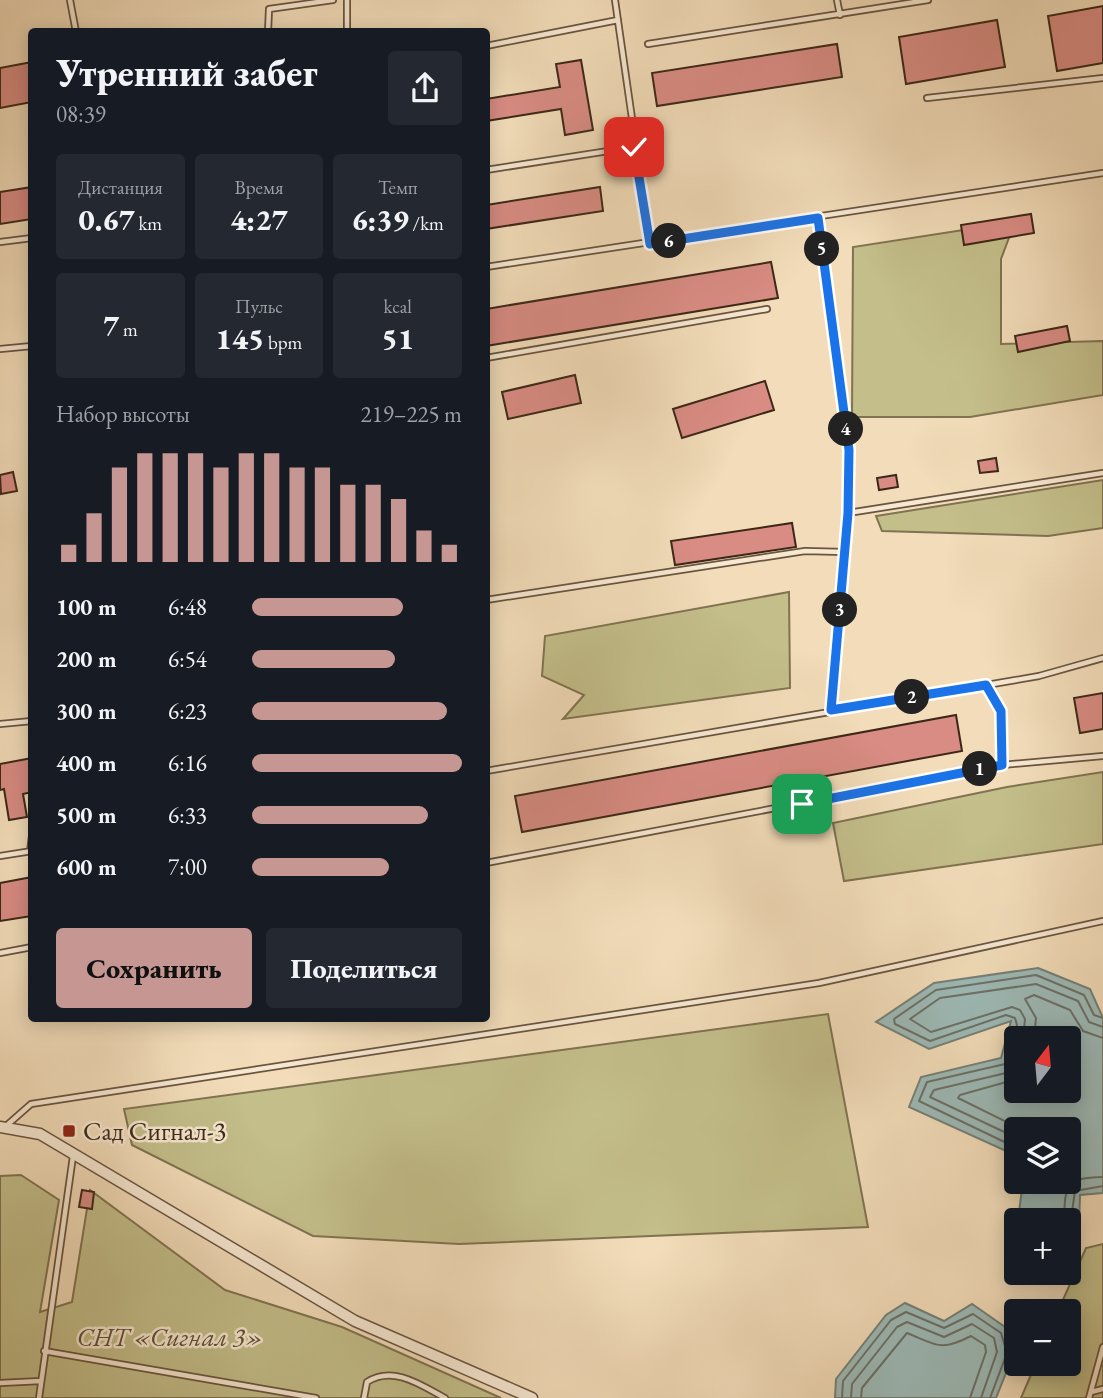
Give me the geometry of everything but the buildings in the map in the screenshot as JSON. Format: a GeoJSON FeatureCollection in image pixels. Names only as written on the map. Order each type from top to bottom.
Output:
{"type":"FeatureCollection","features":[{"type":"Feature","properties":{"kind":"street"},"geometry":{"type":"LineString","coordinates":[[3,1127],[40,1134],[355,1321],[532,1398]]}},
{"type":"Feature","properties":{"kind":"lane"},"geometry":{"type":"LineString","coordinates":[[70,0],[75,28]]}},
{"type":"Feature","properties":{"kind":"lane"},"geometry":{"type":"LineString","coordinates":[[268,28],[268,9],[333,0]]}},
{"type":"Feature","properties":{"kind":"lane"},"geometry":{"type":"LineString","coordinates":[[347,0],[347,28]]}},
{"type":"Feature","properties":{"kind":"lane"},"geometry":{"type":"LineString","coordinates":[[615,0],[650,244]]}},
{"type":"Feature","properties":{"kind":"lane"},"geometry":{"type":"LineString","coordinates":[[836,0],[840,15]]}},
{"type":"Feature","properties":{"kind":"lane"},"geometry":{"type":"LineString","coordinates":[[648,44],[928,0]]}},
{"type":"Feature","properties":{"kind":"lane"},"geometry":{"type":"LineString","coordinates":[[490,45],[618,20]]}},
{"type":"Feature","properties":{"kind":"lane"},"geometry":{"type":"LineString","coordinates":[[927,98],[1103,78]]}},
{"type":"Feature","properties":{"kind":"lane"},"geometry":{"type":"LineString","coordinates":[[490,169],[634,147]]}},
{"type":"Feature","properties":{"kind":"lane"},"geometry":{"type":"LineString","coordinates":[[490,266],[1103,173]]}},
{"type":"Feature","properties":{"kind":"lane"},"geometry":{"type":"LineString","coordinates":[[818,218],[849,450],[848,513],[831,710]]}},
{"type":"Feature","properties":{"kind":"lane"},"geometry":{"type":"LineString","coordinates":[[0,242],[28,238]]}},
{"type":"Feature","properties":{"kind":"lane"},"geometry":{"type":"LineString","coordinates":[[490,357],[767,309]]}},
{"type":"Feature","properties":{"kind":"lane"},"geometry":{"type":"LineString","coordinates":[[0,349],[28,346]]}},
{"type":"Feature","properties":{"kind":"lane"},"geometry":{"type":"LineString","coordinates":[[848,513],[1103,473]]}},
{"type":"Feature","properties":{"kind":"lane"},"geometry":{"type":"LineString","coordinates":[[490,599],[805,551],[845,552]]}},
{"type":"Feature","properties":{"kind":"lane"},"geometry":{"type":"LineString","coordinates":[[490,770],[1039,676],[1103,658]]}},
{"type":"Feature","properties":{"kind":"lane"},"geometry":{"type":"LineString","coordinates":[[986,685],[1001,711],[1002,765]]}},
{"type":"Feature","properties":{"kind":"lane"},"geometry":{"type":"LineString","coordinates":[[0,724],[28,721]]}},
{"type":"Feature","properties":{"kind":"lane"},"geometry":{"type":"LineString","coordinates":[[490,862],[1002,765],[1103,756]]}},
{"type":"Feature","properties":{"kind":"lane"},"geometry":{"type":"LineString","coordinates":[[0,856],[28,851]]}},
{"type":"Feature","properties":{"kind":"lane"},"geometry":{"type":"LineString","coordinates":[[3,1127],[31,1104],[818,983],[1103,920]]}},
{"type":"Feature","properties":{"kind":"lane"},"geometry":{"type":"LineString","coordinates":[[0,953],[28,948]]}},
{"type":"Feature","properties":{"kind":"lane"},"geometry":{"type":"LineString","coordinates":[[38,1398],[74,1154]]}},
{"type":"Feature","properties":{"kind":"lane"},"geometry":{"type":"LineString","coordinates":[[1090,1395],[1103,1347]]}},
{"type":"Feature","properties":{"kind":"lane"},"geometry":{"type":"LineString","coordinates":[[44,1351],[316,1398]]}},
{"type":"Feature","properties":{"kind":"lane"},"geometry":{"type":"LineString","coordinates":[[364,1398],[367,1382],[377,1376],[397,1376],[445,1398]]}},
{"type":"Feature","properties":{"kind":"lane"},"geometry":{"type":"LineString","coordinates":[[0,1383],[41,1381]]}},
{"type":"Feature","properties":{"kind":"lane"},"geometry":{"type":"LineString","coordinates":[[1090,1395],[1103,1389]]}},
{"type":"Feature","properties":{"kind":"green space"},"geometry":{"type":"Polygon","coordinates":[[[1015,222],[1001,259],[1001,344],[1103,341],[1103,395],[970,417],[852,417],[853,247],[1015,222]]]}},
{"type":"Feature","properties":{"kind":"green space"},"geometry":{"type":"Polygon","coordinates":[[[1103,480],[1103,528],[1048,536],[882,531],[876,516],[1103,480]]]}},
{"type":"Feature","properties":{"kind":"green space"},"geometry":{"type":"Polygon","coordinates":[[[789,592],[790,688],[563,719],[584,695],[542,676],[545,636],[789,592]]]}},
{"type":"Feature","properties":{"kind":"green space"},"geometry":{"type":"Polygon","coordinates":[[[1103,772],[1103,844],[844,881],[833,823],[1007,787],[1103,772]]]}},
{"type":"Feature","properties":{"kind":"green space"},"geometry":{"type":"Polygon","coordinates":[[[828,1014],[868,1227],[459,1244],[313,1236],[132,1145],[124,1109],[828,1014]]]}},
{"type":"Feature","properties":{"kind":"green space","name":"СНТ «Сигнал 3»"},"geometry":{"type":"Polygon","coordinates":[[[21,1175],[59,1200],[40,1312],[72,1302],[90,1190],[225,1290],[342,1327],[501,1398],[0,1398],[0,1176],[21,1175]]]}},
{"type":"Feature","properties":{"kind":"green space"},"geometry":{"type":"Polygon","coordinates":[[[1103,1244],[1103,1398],[1021,1398],[1030,1376],[1081,1376],[1081,1299],[1063,1299],[1070,1285],[1081,1285],[1081,1259],[1086,1248],[1103,1244]]]}},
{"type":"Feature","properties":{"kind":"water"},"geometry":{"type":"Polygon","coordinates":[[[1038,968],[1090,989],[1103,1018],[1103,1193],[1080,1195],[1080,1208],[1020,1208],[1021,1194],[1081,1194],[1081,1117],[1004,1117],[1004,1150],[909,1107],[921,1077],[1001,1058],[1004,1047],[1004,1103],[1081,1103],[1082,1026],[1010,1026],[1011,1021],[929,1049],[876,1022],[934,983],[1038,968]]]}},
{"type":"Feature","properties":{"kind":"water"},"geometry":{"type":"Polygon","coordinates":[[[905,1303],[944,1321],[972,1304],[1004,1326],[1005,1376],[996,1398],[835,1398],[836,1379],[886,1315],[905,1303]]]}},
{"type":"Feature","properties":{"kind":"place","name":"Сад Сигнал-3"},"geometry":{"type":"Point","coordinates":[69,1131]}},
{"type":"Feature","properties":{"kind":"route"},"geometry":{"type":"LineString","coordinates":[[634,147],[650,244],[818,218],[849,450],[848,513],[831,710],[986,685],[1001,711],[1002,765],[802,804]]}}]}
